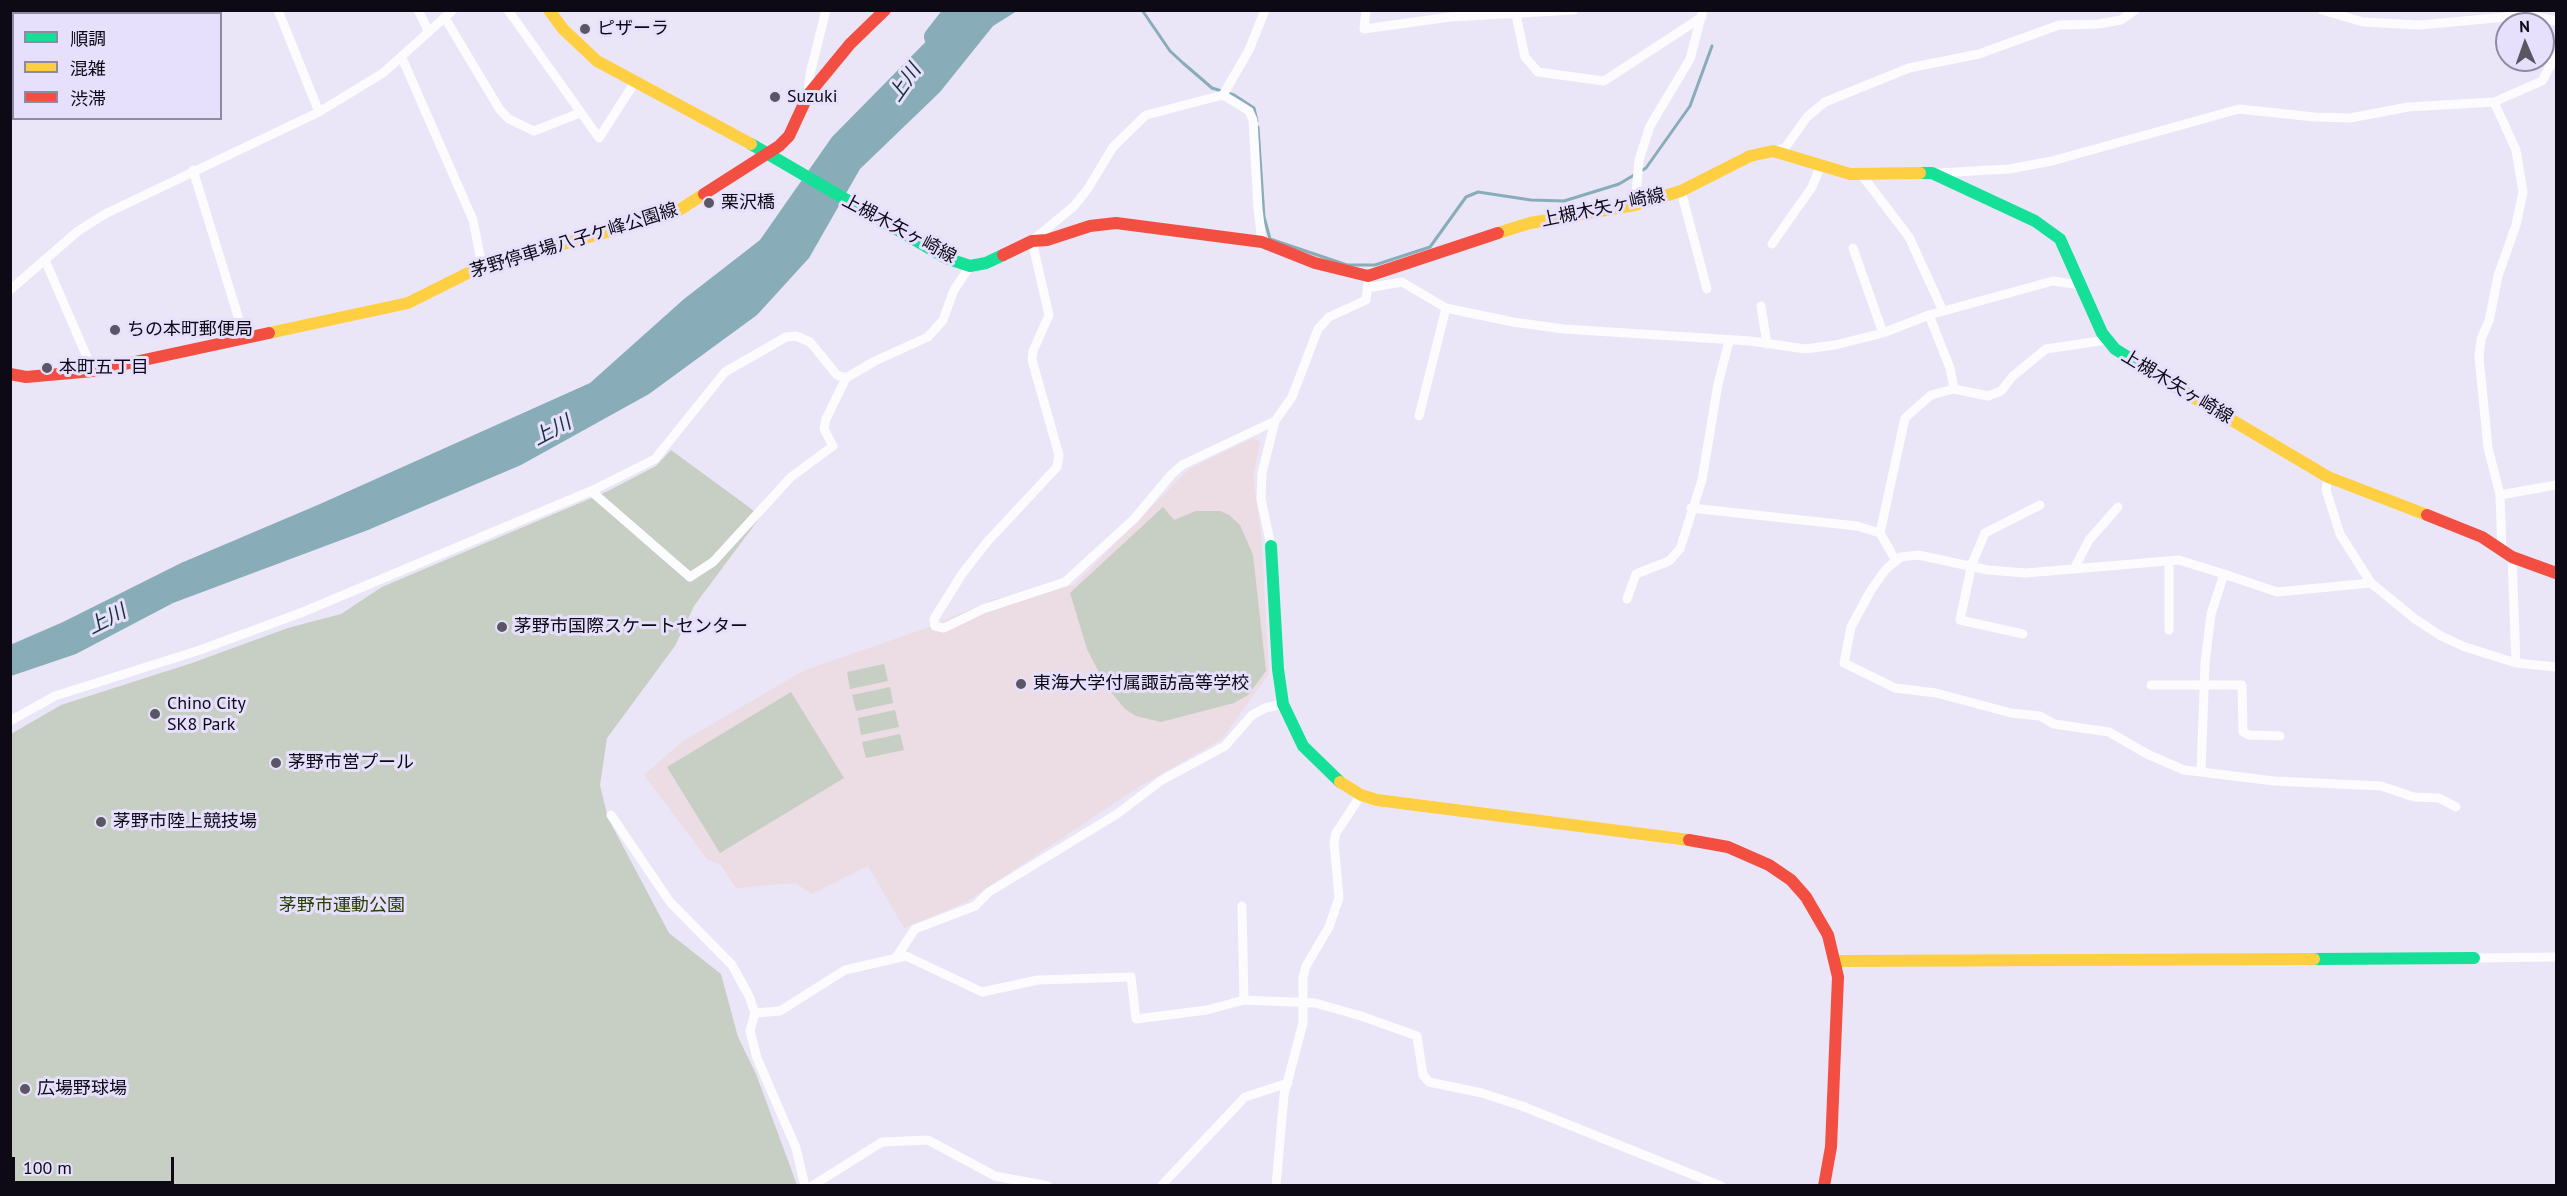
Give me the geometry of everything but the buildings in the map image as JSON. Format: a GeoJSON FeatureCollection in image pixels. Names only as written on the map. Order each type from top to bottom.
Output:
{"type":"FeatureCollection","features":[{"type":"Feature","properties":{"kind":"main road","name":"上槻木矢ヶ崎線"},"geometry":{"type":"LineString","coordinates":[[549,10],[563,29],[597,60],[765,153],[946,258],[970,266],[987,263],[1032,241],[1047,240],[1090,226],[1116,223],[1262,242],[1368,282],[1530,223],[1635,205],[1681,191],[1750,156],[1773,151],[1820,167],[1862,174],[1932,173],[2035,221],[2060,238],[2107,340],[2115,349],[2153,374],[2328,477],[2482,537],[2507,554],[2556,573]]}},
{"type":"Feature","properties":{"kind":"main road","name":"茅野停車場八子ケ峰公園線"},"geometry":{"type":"LineString","coordinates":[[10,374],[26,377],[93,371],[408,303],[482,266],[673,214],[779,146],[789,136],[808,95],[850,44],[885,10]]}},
{"type":"Feature","properties":{"kind":"main road"},"geometry":{"type":"LineString","coordinates":[[1271,546],[1278,669],[1283,704],[1303,746],[1332,777],[1361,795],[1402,804],[1728,847],[1769,865],[1791,880],[1820,918],[1836,961],[1838,1018],[1832,1085],[1831,1147],[1824,1185]]}},
{"type":"Feature","properties":{"kind":"main road"},"geometry":{"type":"LineString","coordinates":[[1836,961],[2474,958]]}},
{"type":"Feature","properties":{"kind":"street"},"geometry":{"type":"LineString","coordinates":[[278,10],[319,112]]}},
{"type":"Feature","properties":{"kind":"street"},"geometry":{"type":"LineString","coordinates":[[418,10],[429,32]]}},
{"type":"Feature","properties":{"kind":"street"},"geometry":{"type":"LineString","coordinates":[[10,290],[78,231],[105,214],[193,170],[319,112],[383,73],[453,10]]}},
{"type":"Feature","properties":{"kind":"street"},"geometry":{"type":"LineString","coordinates":[[508,10],[599,138],[635,82]]}},
{"type":"Feature","properties":{"kind":"street"},"geometry":{"type":"LineString","coordinates":[[808,95],[810,74],[826,10]]}},
{"type":"Feature","properties":{"kind":"street"},"geometry":{"type":"LineString","coordinates":[[1265,10],[1249,50],[1225,91],[1146,115],[1113,147],[1087,190],[1074,206],[1032,241],[1049,315],[1033,351],[1032,360],[1059,455],[1057,467],[987,542],[962,574],[934,619],[935,626],[944,628],[983,609],[1065,582],[1134,519],[1170,474],[1182,465],[1275,421]]}},
{"type":"Feature","properties":{"kind":"street"},"geometry":{"type":"LineString","coordinates":[[1366,10],[1364,29],[1515,11],[1574,10]]}},
{"type":"Feature","properties":{"kind":"street"},"geometry":{"type":"LineString","coordinates":[[1773,151],[1785,148],[1807,117],[1825,102],[1908,68],[1979,54],[2059,26],[2099,24],[2121,20],[2135,10]]}},
{"type":"Feature","properties":{"kind":"street"},"geometry":{"type":"LineString","coordinates":[[2322,10],[2363,22],[2420,25],[2495,17]]}},
{"type":"Feature","properties":{"kind":"street"},"geometry":{"type":"LineString","coordinates":[[1515,11],[1525,57],[1538,72],[1604,81],[1703,14]]}},
{"type":"Feature","properties":{"kind":"street"},"geometry":{"type":"LineString","coordinates":[[1635,205],[1639,160],[1650,126],[1690,59],[1703,14]]}},
{"type":"Feature","properties":{"kind":"street"},"geometry":{"type":"LineString","coordinates":[[446,18],[500,110],[509,119],[534,131],[580,113]]}},
{"type":"Feature","properties":{"kind":"street"},"geometry":{"type":"LineString","coordinates":[[1932,173],[1960,174],[2009,170],[2052,161],[2239,109],[2314,117],[2350,118],[2408,107],[2494,102],[2542,81],[2556,55]]}},
{"type":"Feature","properties":{"kind":"street"},"geometry":{"type":"LineString","coordinates":[[402,58],[473,220],[482,266]]}},
{"type":"Feature","properties":{"kind":"street"},"geometry":{"type":"LineString","coordinates":[[1225,91],[1249,111],[1253,120],[1262,242]]}},
{"type":"Feature","properties":{"kind":"street"},"geometry":{"type":"LineString","coordinates":[[2494,102],[2516,150],[2523,192],[2516,225],[2498,276],[2489,321],[2481,339],[2479,357],[2488,448],[2500,495],[2516,663]]}},
{"type":"Feature","properties":{"kind":"street"},"geometry":{"type":"LineString","coordinates":[[1772,244],[1812,187],[1820,167]]}},
{"type":"Feature","properties":{"kind":"street"},"geometry":{"type":"LineString","coordinates":[[193,170],[245,339]]}},
{"type":"Feature","properties":{"kind":"street"},"geometry":{"type":"LineString","coordinates":[[1862,174],[1910,237],[1943,311]]}},
{"type":"Feature","properties":{"kind":"street"},"geometry":{"type":"LineString","coordinates":[[1681,191],[1707,289]]}},
{"type":"Feature","properties":{"kind":"street"},"geometry":{"type":"LineString","coordinates":[[1853,248],[1883,333]]}},
{"type":"Feature","properties":{"kind":"street"},"geometry":{"type":"LineString","coordinates":[[45,260],[93,371]]}},
{"type":"Feature","properties":{"kind":"street"},"geometry":{"type":"LineString","coordinates":[[591,491],[690,578],[713,562],[791,477],[833,446],[824,429],[826,419],[846,378],[875,361],[928,337],[936,330],[954,290],[970,266]]}},
{"type":"Feature","properties":{"kind":"street"},"geometry":{"type":"LineString","coordinates":[[1271,546],[1261,499],[1262,474],[1275,421],[1292,397],[1318,329],[1329,317],[1366,300],[1368,282],[1402,282],[1409,284],[1446,308],[1513,322],[1564,329],[1751,341],[1805,349],[1835,345],[1883,333],[1929,315],[2053,281],[2080,285]]}},
{"type":"Feature","properties":{"kind":"street"},"geometry":{"type":"LineString","coordinates":[[1761,306],[1767,344]]}},
{"type":"Feature","properties":{"kind":"street"},"geometry":{"type":"LineString","coordinates":[[1419,416],[1446,308]]}},
{"type":"Feature","properties":{"kind":"street"},"geometry":{"type":"LineString","coordinates":[[1929,315],[1950,368],[1954,388]]}},
{"type":"Feature","properties":{"kind":"street"},"geometry":{"type":"LineString","coordinates":[[10,721],[55,696],[200,650],[303,612],[591,491],[655,459],[725,372],[786,337],[796,336],[810,342],[837,375],[846,378]]}},
{"type":"Feature","properties":{"kind":"street"},"geometry":{"type":"LineString","coordinates":[[1896,561],[1880,533],[1905,418],[1931,395],[1954,388],[1988,396],[2001,391],[2013,376],[2046,349],[2107,340]]}},
{"type":"Feature","properties":{"kind":"street"},"geometry":{"type":"LineString","coordinates":[[1627,599],[1636,574],[1669,561],[1680,549],[1691,508],[1702,480],[1718,384],[1729,341]]}},
{"type":"Feature","properties":{"kind":"street"},"geometry":{"type":"LineString","coordinates":[[2328,477],[2326,490],[2340,534],[2371,583],[2441,636],[2489,656],[2516,663],[2556,667]]}},
{"type":"Feature","properties":{"kind":"street"},"geometry":{"type":"LineString","coordinates":[[2500,495],[2556,485]]}},
{"type":"Feature","properties":{"kind":"street"},"geometry":{"type":"LineString","coordinates":[[2023,634],[1960,620],[1972,564],[1985,533],[2040,505]]}},
{"type":"Feature","properties":{"kind":"street"},"geometry":{"type":"LineString","coordinates":[[2074,569],[2089,540],[2118,507]]}},
{"type":"Feature","properties":{"kind":"street"},"geometry":{"type":"LineString","coordinates":[[1691,508],[1800,518],[1857,526],[1880,533]]}},
{"type":"Feature","properties":{"kind":"street"},"geometry":{"type":"LineString","coordinates":[[2371,583],[2277,592],[2179,560],[2026,573],[1988,570],[1972,564],[1928,555],[1901,557],[1886,569],[1871,590],[1851,627],[1844,663],[1895,688],[1936,693],[2011,713],[2040,716],[2054,724],[2109,732],[2147,754],[2184,770],[2274,781],[2381,786],[2414,797],[2439,798],[2456,807]]}},
{"type":"Feature","properties":{"kind":"street"},"geometry":{"type":"LineString","coordinates":[[2169,561],[2169,630]]}},
{"type":"Feature","properties":{"kind":"street"},"geometry":{"type":"LineString","coordinates":[[2201,772],[2204,685],[2211,614],[2224,574]]}},
{"type":"Feature","properties":{"kind":"street"},"geometry":{"type":"LineString","coordinates":[[2151,685],[2242,685],[2243,732],[2249,735],[2280,735]]}},
{"type":"Feature","properties":{"kind":"street"},"geometry":{"type":"LineString","coordinates":[[897,956],[915,929],[975,906],[989,892],[1118,814],[1162,780],[1226,746],[1251,715],[1265,708],[1283,704]]}},
{"type":"Feature","properties":{"kind":"street"},"geometry":{"type":"LineString","coordinates":[[1276,1185],[1288,1083],[1303,1023],[1303,977],[1306,966],[1329,927],[1339,898],[1334,842],[1336,833],[1361,795]]}},
{"type":"Feature","properties":{"kind":"street"},"geometry":{"type":"LineString","coordinates":[[610,815],[670,902],[717,954],[732,965],[755,1013],[750,1031],[757,1058],[796,1148],[806,1185]]}},
{"type":"Feature","properties":{"kind":"street"},"geometry":{"type":"LineString","coordinates":[[1242,906],[1244,1000]]}},
{"type":"Feature","properties":{"kind":"street"},"geometry":{"type":"LineString","coordinates":[[755,1013],[780,1011],[845,970],[897,956],[906,956],[982,992],[1038,980],[1131,977],[1136,1019],[1207,1010],[1244,1000],[1304,1004],[1350,1012],[1417,1036],[1422,1076],[1429,1082],[1482,1093],[1522,1106],[1721,1185]]}},
{"type":"Feature","properties":{"kind":"street"},"geometry":{"type":"LineString","coordinates":[[2474,958],[2556,957]]}},
{"type":"Feature","properties":{"kind":"street"},"geometry":{"type":"LineString","coordinates":[[1161,1185],[1245,1097],[1288,1083]]}},
{"type":"Feature","properties":{"kind":"street"},"geometry":{"type":"LineString","coordinates":[[812,1185],[882,1142],[928,1140],[995,1176],[1048,1185]]}},
{"type":"Feature","properties":{"kind":"shaded area","name":"東海大学付属諏訪高等学校"},"geometry":{"type":"Polygon","coordinates":[[[1253,438],[1260,442],[1253,477],[1261,532],[1269,674],[1222,739],[1140,786],[966,902],[904,928],[868,866],[812,894],[795,883],[736,888],[720,864],[707,859],[644,775],[683,741],[805,670],[924,629],[994,599],[1074,585],[1189,469],[1253,438]]]}},
{"type":"Feature","properties":{"kind":"green space","name":"茅野市運動公園"},"geometry":{"type":"Polygon","coordinates":[[[671,450],[761,516],[694,606],[675,646],[607,738],[600,785],[608,818],[669,933],[721,974],[738,1037],[756,1074],[797,1185],[11,1185],[11,734],[61,705],[192,663],[288,628],[341,614],[382,587],[608,491],[656,466],[671,450]]]}},
{"type":"Feature","properties":{"kind":"green space"},"geometry":{"type":"Polygon","coordinates":[[[1163,507],[1174,520],[1196,511],[1220,511],[1229,515],[1240,525],[1253,555],[1266,671],[1248,695],[1234,703],[1161,722],[1136,716],[1125,709],[1106,686],[1087,649],[1070,593],[1163,507]]]}},
{"type":"Feature","properties":{"kind":"green space"},"geometry":{"type":"Polygon","coordinates":[[[884,664],[888,681],[850,689],[847,672],[884,664]]]}},
{"type":"Feature","properties":{"kind":"green space"},"geometry":{"type":"Polygon","coordinates":[[[890,687],[893,703],[856,711],[852,695],[890,687]]]}},
{"type":"Feature","properties":{"kind":"green space"},"geometry":{"type":"Polygon","coordinates":[[[791,692],[844,778],[720,853],[667,767],[791,692]]]}},
{"type":"Feature","properties":{"kind":"green space"},"geometry":{"type":"Polygon","coordinates":[[[895,710],[899,727],[861,735],[858,718],[895,710]]]}},
{"type":"Feature","properties":{"kind":"green space"},"geometry":{"type":"Polygon","coordinates":[[[900,734],[904,750],[866,758],[862,742],[900,734]]]}},
{"type":"Feature","properties":{"kind":"water"},"geometry":{"type":"Polygon","coordinates":[[[956,11],[1017,11],[993,26],[940,92],[860,169],[809,258],[757,315],[649,394],[521,465],[368,530],[173,603],[76,654],[11,676],[10,645],[63,622],[181,563],[320,504],[590,383],[684,299],[760,240],[832,137],[956,11]]]}},
{"type":"Feature","properties":{"kind":"waterway","name":"上川"},"geometry":{"type":"LineString","coordinates":[[934,37],[955,10]]}},
{"type":"Feature","properties":{"kind":"waterway"},"geometry":{"type":"LineString","coordinates":[[1142,10],[1170,51],[1212,88],[1234,95],[1254,108],[1257,121]]}},
{"type":"Feature","properties":{"kind":"waterway"},"geometry":{"type":"LineString","coordinates":[[1258,127],[1264,217],[1270,239],[1347,265],[1375,265],[1430,247],[1466,197],[1478,192],[1531,200],[1564,201],[1619,184],[1646,168],[1690,106],[1712,46]]}},
{"type":"Feature","properties":{"kind":"traffic: fast"},"geometry":{"type":"LineString","coordinates":[[751,144],[946,258],[970,266],[986,263],[1003,255]]}},
{"type":"Feature","properties":{"kind":"traffic: fast"},"geometry":{"type":"LineString","coordinates":[[1920,173],[1932,173],[2035,221],[2060,239],[2102,333],[2115,349],[2186,393]]}},
{"type":"Feature","properties":{"kind":"traffic: fast"},"geometry":{"type":"LineString","coordinates":[[1271,546],[1278,669],[1283,704],[1303,746],[1340,782]]}},
{"type":"Feature","properties":{"kind":"traffic: fast"},"geometry":{"type":"LineString","coordinates":[[2314,959],[2474,958]]}},
{"type":"Feature","properties":{"kind":"traffic: slow"},"geometry":{"type":"LineString","coordinates":[[549,10],[563,29],[597,61],[751,144]]}},
{"type":"Feature","properties":{"kind":"traffic: slow"},"geometry":{"type":"LineString","coordinates":[[1498,233],[1530,223],[1635,205],[1681,191],[1750,156],[1773,151],[1850,174],[1920,173]]}},
{"type":"Feature","properties":{"kind":"traffic: slow"},"geometry":{"type":"LineString","coordinates":[[269,333],[408,303],[482,266],[673,214],[704,194]]}},
{"type":"Feature","properties":{"kind":"traffic: slow"},"geometry":{"type":"LineString","coordinates":[[2186,393],[2328,477],[2427,515]]}},
{"type":"Feature","properties":{"kind":"traffic: slow"},"geometry":{"type":"LineString","coordinates":[[1340,782],[1361,795],[1377,800],[1689,840]]}},
{"type":"Feature","properties":{"kind":"traffic: slow"},"geometry":{"type":"LineString","coordinates":[[1836,961],[2314,959]]}},
{"type":"Feature","properties":{"kind":"traffic: jam"},"geometry":{"type":"LineString","coordinates":[[704,194],[779,146],[789,136],[808,95],[850,44],[885,10]]}},
{"type":"Feature","properties":{"kind":"traffic: jam"},"geometry":{"type":"LineString","coordinates":[[1003,255],[1032,241],[1047,240],[1090,226],[1116,223],[1262,242],[1315,263],[1368,276],[1498,233]]}},
{"type":"Feature","properties":{"kind":"traffic: jam"},"geometry":{"type":"LineString","coordinates":[[10,374],[26,377],[93,371],[269,333]]}},
{"type":"Feature","properties":{"kind":"traffic: jam"},"geometry":{"type":"LineString","coordinates":[[2427,515],[2482,537],[2512,557],[2556,573]]}},
{"type":"Feature","properties":{"kind":"traffic: jam"},"geometry":{"type":"LineString","coordinates":[[1689,840],[1728,847],[1769,865],[1791,880],[1806,897],[1828,935],[1838,977],[1831,1147],[1824,1186]]}},
{"type":"Feature","properties":{"kind":"place","name":"ピザーラ"},"geometry":{"type":"Point","coordinates":[585,29]}},
{"type":"Feature","properties":{"kind":"place","name":"Suzuki"},"geometry":{"type":"Point","coordinates":[775,97]}},
{"type":"Feature","properties":{"kind":"place","name":"栗沢橋"},"geometry":{"type":"Point","coordinates":[709,203]}},
{"type":"Feature","properties":{"kind":"place","name":"ちの本町郵便局"},"geometry":{"type":"Point","coordinates":[115,330]}},
{"type":"Feature","properties":{"kind":"place","name":"本町五丁目"},"geometry":{"type":"Point","coordinates":[47,368]}},
{"type":"Feature","properties":{"kind":"place","name":"茅野市国際スケートセンター"},"geometry":{"type":"Point","coordinates":[502,627]}},
{"type":"Feature","properties":{"kind":"place","name":"東海大学付属諏訪高等学校"},"geometry":{"type":"Point","coordinates":[1021,684]}},
{"type":"Feature","properties":{"kind":"place","name":"Chino City SK8 Park"},"geometry":{"type":"Point","coordinates":[155,714]}},
{"type":"Feature","properties":{"kind":"place","name":"茅野市営プール"},"geometry":{"type":"Point","coordinates":[276,763]}},
{"type":"Feature","properties":{"kind":"place","name":"茅野市陸上競技場"},"geometry":{"type":"Point","coordinates":[101,822]}},
{"type":"Feature","properties":{"kind":"place","name":"広場野球場"},"geometry":{"type":"Point","coordinates":[25,1089]}}]}
